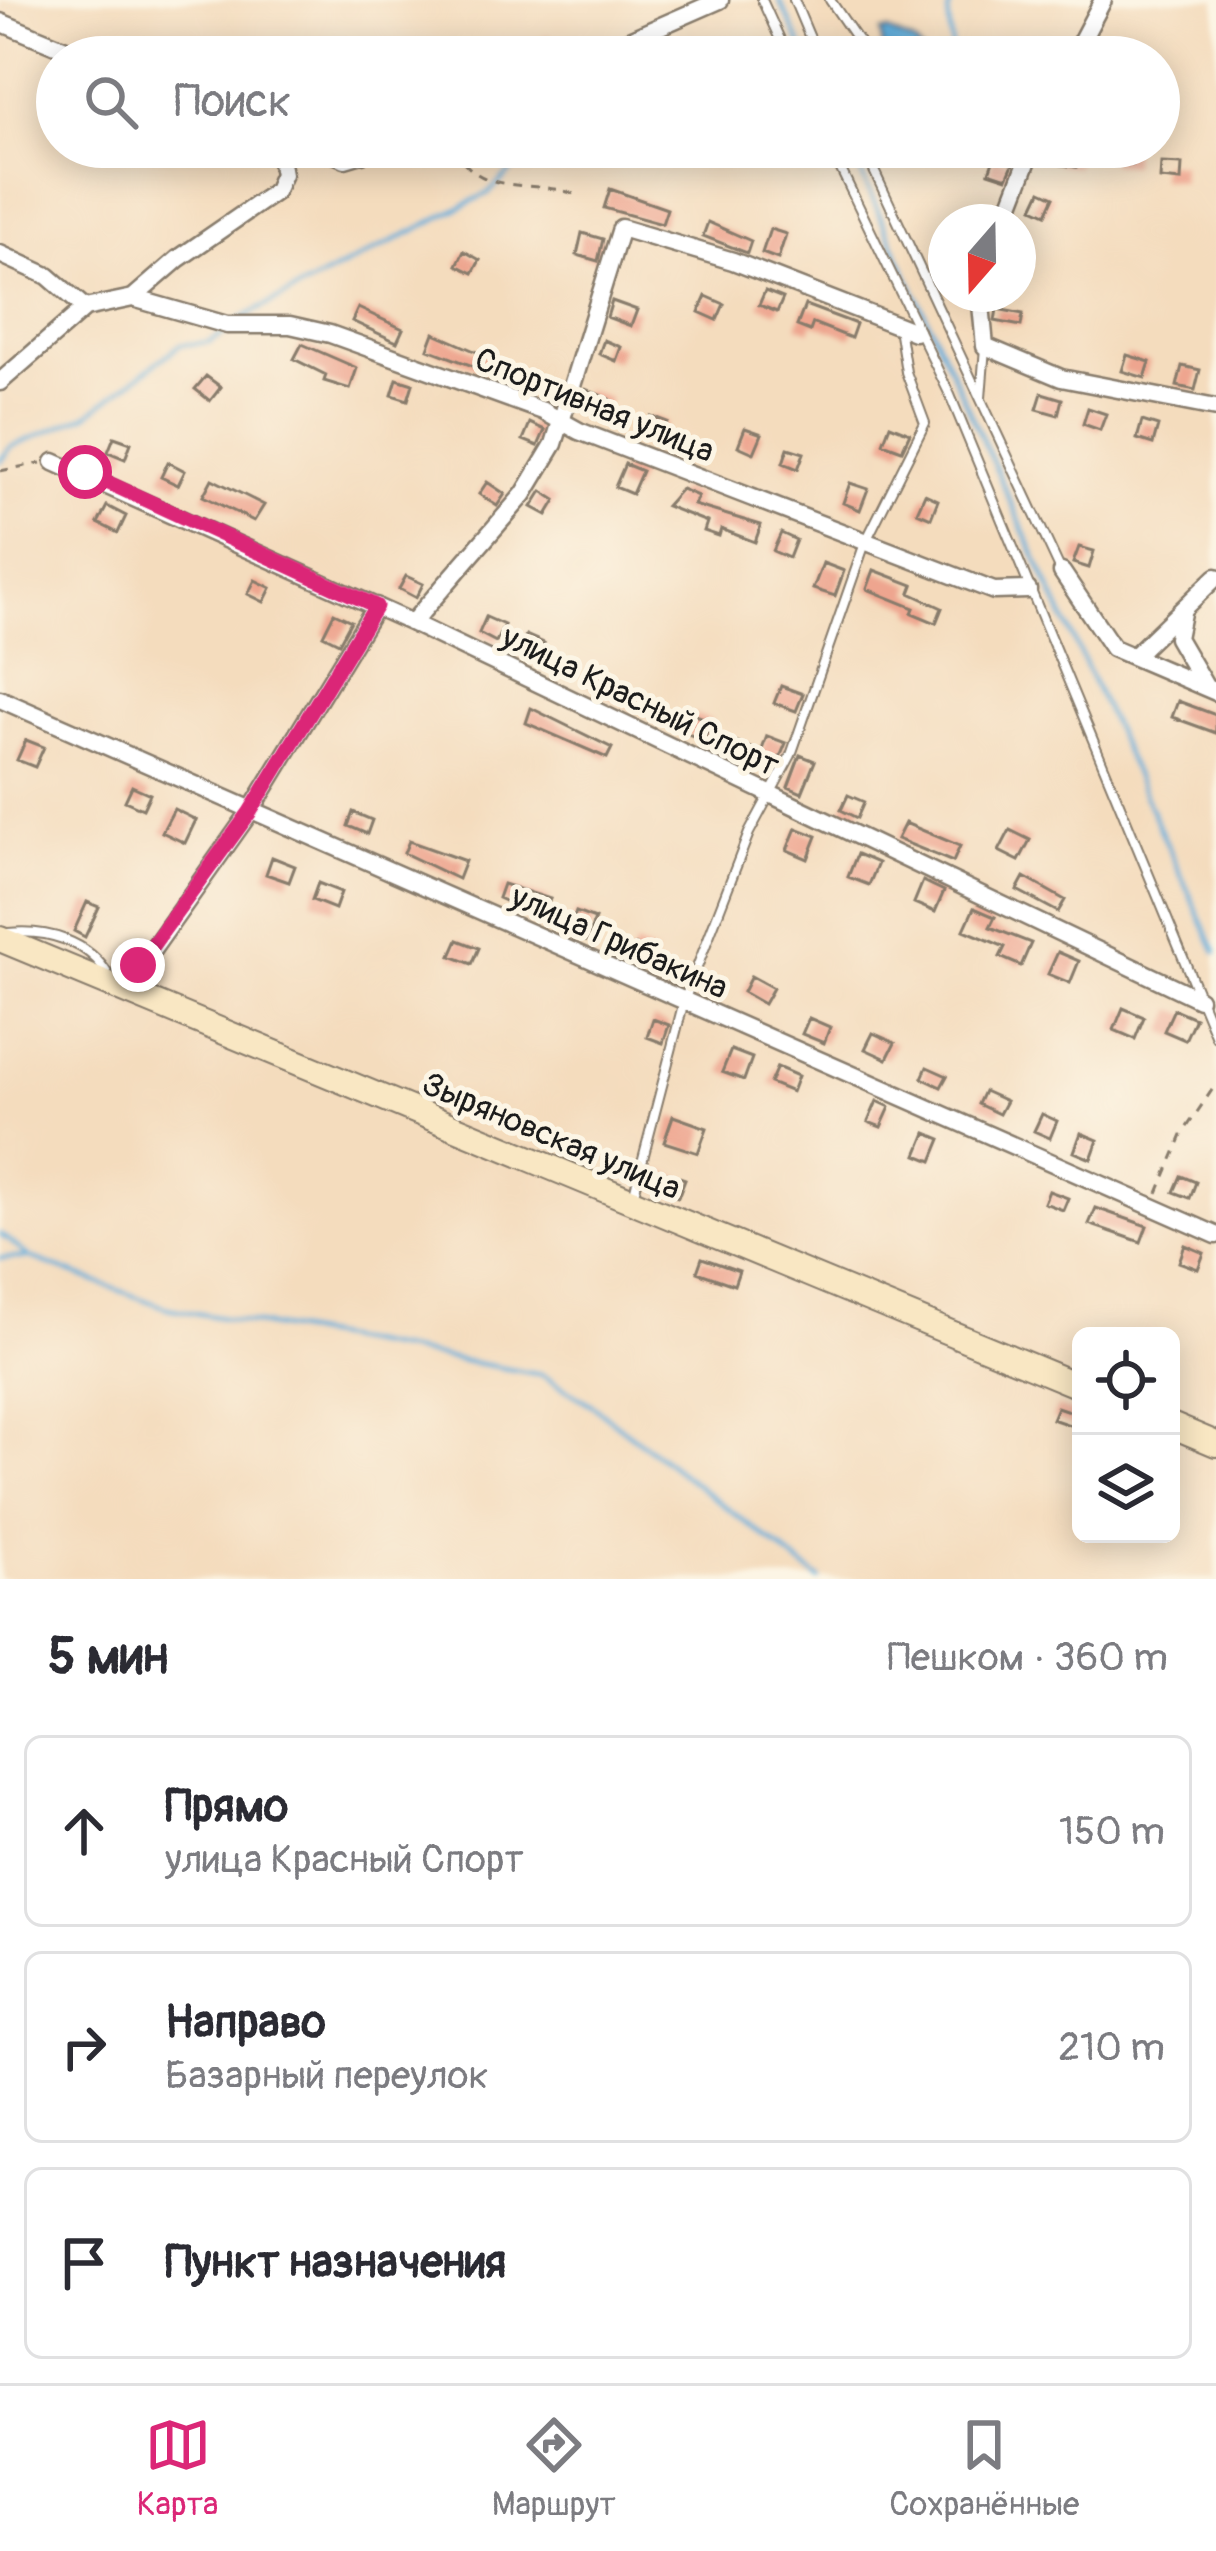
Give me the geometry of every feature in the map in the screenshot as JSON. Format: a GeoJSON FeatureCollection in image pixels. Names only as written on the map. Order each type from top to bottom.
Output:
{"type":"FeatureCollection","features":[{"type":"Feature","properties":{"kind":"street"},"geometry":{"type":"LineString","coordinates":[[638,36],[720,0]]}},
{"type":"Feature","properties":{"kind":"street"},"geometry":{"type":"LineString","coordinates":[[1083,36],[1103,0]]}},
{"type":"Feature","properties":{"kind":"street"},"geometry":{"type":"LineString","coordinates":[[0,22],[36,37]]}},
{"type":"Feature","properties":{"kind":"street"},"geometry":{"type":"LineString","coordinates":[[0,382],[85,308],[133,298],[275,192],[282,168]]}},
{"type":"Feature","properties":{"kind":"street"},"geometry":{"type":"LineString","coordinates":[[1009,204],[1020,168]]}},
{"type":"Feature","properties":{"kind":"street"},"geometry":{"type":"LineString","coordinates":[[412,623],[524,494],[554,444],[621,227],[733,261],[907,329]]}},
{"type":"Feature","properties":{"kind":"street"},"geometry":{"type":"LineString","coordinates":[[0,254],[48,276],[85,308]]}},
{"type":"Feature","properties":{"kind":"street","name":"Спортивная улица"},"geometry":{"type":"LineString","coordinates":[[133,298],[233,325],[290,325],[330,334],[994,591],[1028,590]]}},
{"type":"Feature","properties":{"kind":"street"},"geometry":{"type":"LineString","coordinates":[[982,312],[986,346],[1060,378],[1216,408]]}},
{"type":"Feature","properties":{"kind":"street","name":"улица Красный Спорт"},"geometry":{"type":"LineString","coordinates":[[54,462],[376,606],[1199,999]]}},
{"type":"Feature","properties":{"kind":"street"},"geometry":{"type":"LineString","coordinates":[[1062,572],[1105,642],[1212,690]]}},
{"type":"Feature","properties":{"kind":"street"},"geometry":{"type":"LineString","coordinates":[[1135,655],[1216,578]]}},
{"type":"Feature","properties":{"kind":"street"},"geometry":{"type":"LineString","coordinates":[[119,989],[250,812],[376,606]]}},
{"type":"Feature","properties":{"kind":"street"},"geometry":{"type":"LineString","coordinates":[[1182,612],[1178,638],[1212,690]]}},
{"type":"Feature","properties":{"kind":"street","name":"улица Грибакина"},"geometry":{"type":"LineString","coordinates":[[0,699],[1216,1235]]}},
{"type":"Feature","properties":{"kind":"street","name":"Зыряновская улица"},"geometry":{"type":"LineString","coordinates":[[0,936],[631,1204],[1072,1383]]}},
{"type":"Feature","properties":{"kind":"street"},"geometry":{"type":"LineString","coordinates":[[1180,1429],[1216,1444]]}},
{"type":"Feature","properties":{"kind":"lane"},"geometry":{"type":"LineString","coordinates":[[762,0],[778,36]]}},
{"type":"Feature","properties":{"kind":"lane"},"geometry":{"type":"LineString","coordinates":[[794,0],[809,36]]}},
{"type":"Feature","properties":{"kind":"lane"},"geometry":{"type":"LineString","coordinates":[[830,0],[855,36]]}},
{"type":"Feature","properties":{"kind":"lane"},"geometry":{"type":"LineString","coordinates":[[839,168],[907,329],[950,395],[1216,1037]]}},
{"type":"Feature","properties":{"kind":"lane"},"geometry":{"type":"LineString","coordinates":[[872,168],[1062,572]]}},
{"type":"Feature","properties":{"kind":"lane"},"geometry":{"type":"LineString","coordinates":[[631,1204],[684,1001],[749,833],[773,796],[866,543],[926,423],[906,372],[907,329]]}},
{"type":"Feature","properties":{"kind":"lane"},"geometry":{"type":"LineString","coordinates":[[960,356],[986,346],[981,404]]}},
{"type":"Feature","properties":{"kind":"path"},"geometry":{"type":"LineString","coordinates":[[467,168],[502,187],[560,188],[579,196]]}},
{"type":"Feature","properties":{"kind":"path"},"geometry":{"type":"LineString","coordinates":[[0,471],[54,462]]}},
{"type":"Feature","properties":{"kind":"path"},"geometry":{"type":"LineString","coordinates":[[1151,1209],[1183,1132],[1216,1084]]}},
{"type":"Feature","properties":{"kind":"building"},"geometry":{"type":"Polygon","coordinates":[[[1182,164],[1181,181],[1160,179],[1161,168],[1182,164]]]}},
{"type":"Feature","properties":{"kind":"building"},"geometry":{"type":"Polygon","coordinates":[[[990,168],[1011,168],[1007,178],[989,172],[990,168]]]}},
{"type":"Feature","properties":{"kind":"building"},"geometry":{"type":"Polygon","coordinates":[[[610,189],[667,209],[662,224],[604,208],[610,189]]]}},
{"type":"Feature","properties":{"kind":"building"},"geometry":{"type":"Polygon","coordinates":[[[1041,191],[1054,197],[1046,214],[1035,204],[1041,191]]]}},
{"type":"Feature","properties":{"kind":"building"},"geometry":{"type":"Polygon","coordinates":[[[708,222],[751,241],[747,253],[703,236],[708,222]]]}},
{"type":"Feature","properties":{"kind":"building"},"geometry":{"type":"Polygon","coordinates":[[[770,229],[786,234],[778,259],[762,253],[770,229]]]}},
{"type":"Feature","properties":{"kind":"building"},"geometry":{"type":"Polygon","coordinates":[[[582,233],[603,239],[598,261],[577,255],[582,233]]]}},
{"type":"Feature","properties":{"kind":"building"},"geometry":{"type":"Polygon","coordinates":[[[464,251],[480,260],[473,273],[457,265],[464,251]]]}},
{"type":"Feature","properties":{"kind":"building"},"geometry":{"type":"Polygon","coordinates":[[[765,291],[783,298],[777,312],[759,305],[765,291]]]}},
{"type":"Feature","properties":{"kind":"building"},"geometry":{"type":"Polygon","coordinates":[[[706,296],[724,304],[717,320],[699,312],[706,296]]]}},
{"type":"Feature","properties":{"kind":"building"},"geometry":{"type":"Polygon","coordinates":[[[612,301],[637,310],[631,326],[607,317],[612,301]]]}},
{"type":"Feature","properties":{"kind":"building"},"geometry":{"type":"Polygon","coordinates":[[[805,305],[856,324],[851,338],[813,323],[810,331],[797,326],[805,305]]]}},
{"type":"Feature","properties":{"kind":"building"},"geometry":{"type":"Polygon","coordinates":[[[358,308],[403,329],[397,342],[352,321],[358,308]]]}},
{"type":"Feature","properties":{"kind":"building"},"geometry":{"type":"Polygon","coordinates":[[[996,312],[1023,314],[1021,326],[995,321],[996,312]]]}},
{"type":"Feature","properties":{"kind":"building"},"geometry":{"type":"Polygon","coordinates":[[[434,333],[524,373],[520,384],[428,349],[434,333]]]}},
{"type":"Feature","properties":{"kind":"building"},"geometry":{"type":"Polygon","coordinates":[[[604,340],[621,347],[616,361],[599,354],[604,340]]]}},
{"type":"Feature","properties":{"kind":"building"},"geometry":{"type":"Polygon","coordinates":[[[302,344],[357,368],[350,389],[324,381],[326,375],[294,359],[302,344]]]}},
{"type":"Feature","properties":{"kind":"building"},"geometry":{"type":"Polygon","coordinates":[[[1127,355],[1150,362],[1145,378],[1122,371],[1127,355]]]}},
{"type":"Feature","properties":{"kind":"building"},"geometry":{"type":"Polygon","coordinates":[[[1182,366],[1200,370],[1195,390],[1177,386],[1182,366]]]}},
{"type":"Feature","properties":{"kind":"building"},"geometry":{"type":"Polygon","coordinates":[[[206,376],[221,387],[210,401],[195,389],[206,376]]]}},
{"type":"Feature","properties":{"kind":"building"},"geometry":{"type":"Polygon","coordinates":[[[397,379],[413,384],[408,400],[392,395],[397,379]]]}},
{"type":"Feature","properties":{"kind":"building"},"geometry":{"type":"Polygon","coordinates":[[[585,389],[610,399],[602,416],[579,407],[585,389]]]}},
{"type":"Feature","properties":{"kind":"building"},"geometry":{"type":"Polygon","coordinates":[[[1042,393],[1062,399],[1058,415],[1037,409],[1042,393]]]}},
{"type":"Feature","properties":{"kind":"building"},"geometry":{"type":"Polygon","coordinates":[[[1088,408],[1106,414],[1100,430],[1083,424],[1088,408]]]}},
{"type":"Feature","properties":{"kind":"building"},"geometry":{"type":"Polygon","coordinates":[[[651,416],[667,422],[661,439],[645,433],[651,416]]]}},
{"type":"Feature","properties":{"kind":"building"},"geometry":{"type":"Polygon","coordinates":[[[1142,421],[1158,426],[1153,444],[1137,439],[1142,421]]]}},
{"type":"Feature","properties":{"kind":"building"},"geometry":{"type":"Polygon","coordinates":[[[530,423],[545,430],[538,446],[523,440],[530,423]]]}},
{"type":"Feature","properties":{"kind":"building"},"geometry":{"type":"Polygon","coordinates":[[[890,425],[910,433],[902,450],[883,443],[890,425]]]}},
{"type":"Feature","properties":{"kind":"building"},"geometry":{"type":"Polygon","coordinates":[[[745,428],[762,434],[754,453],[738,446],[745,428]]]}},
{"type":"Feature","properties":{"kind":"building"},"geometry":{"type":"Polygon","coordinates":[[[114,437],[131,443],[125,459],[108,452],[114,437]]]}},
{"type":"Feature","properties":{"kind":"building"},"geometry":{"type":"Polygon","coordinates":[[[788,448],[804,453],[798,469],[783,463],[788,448]]]}},
{"type":"Feature","properties":{"kind":"building"},"geometry":{"type":"Polygon","coordinates":[[[168,462],[185,471],[178,485],[161,477],[168,462]]]}},
{"type":"Feature","properties":{"kind":"building"},"geometry":{"type":"Polygon","coordinates":[[[625,464],[642,471],[632,494],[615,487],[625,464]]]}},
{"type":"Feature","properties":{"kind":"building"},"geometry":{"type":"Polygon","coordinates":[[[212,479],[264,505],[254,521],[203,496],[212,479]]]}},
{"type":"Feature","properties":{"kind":"building"},"geometry":{"type":"Polygon","coordinates":[[[487,482],[505,494],[497,506],[479,494],[487,482]]]}},
{"type":"Feature","properties":{"kind":"building"},"geometry":{"type":"Polygon","coordinates":[[[850,483],[868,489],[860,510],[843,503],[850,483]]]}},
{"type":"Feature","properties":{"kind":"building"},"geometry":{"type":"Polygon","coordinates":[[[681,489],[698,496],[694,505],[761,525],[755,542],[721,529],[719,536],[704,531],[707,522],[666,506],[681,489]]]}},
{"type":"Feature","properties":{"kind":"building"},"geometry":{"type":"Polygon","coordinates":[[[542,491],[556,500],[547,515],[532,507],[542,491]]]}},
{"type":"Feature","properties":{"kind":"building"},"geometry":{"type":"Polygon","coordinates":[[[925,494],[938,500],[931,518],[917,512],[925,494]]]}},
{"type":"Feature","properties":{"kind":"building"},"geometry":{"type":"Polygon","coordinates":[[[107,506],[126,516],[118,533],[98,523],[107,506]]]}},
{"type":"Feature","properties":{"kind":"building"},"geometry":{"type":"Polygon","coordinates":[[[781,533],[796,540],[789,558],[773,551],[781,533]]]}},
{"type":"Feature","properties":{"kind":"building"},"geometry":{"type":"Polygon","coordinates":[[[1079,547],[1094,551],[1089,568],[1073,563],[1079,547]]]}},
{"type":"Feature","properties":{"kind":"building"},"geometry":{"type":"Polygon","coordinates":[[[823,563],[844,571],[835,596],[813,589],[823,563]]]}},
{"type":"Feature","properties":{"kind":"building"},"geometry":{"type":"Polygon","coordinates":[[[874,570],[913,585],[910,593],[942,608],[936,623],[912,613],[914,608],[867,589],[874,570]]]}},
{"type":"Feature","properties":{"kind":"building"},"geometry":{"type":"Polygon","coordinates":[[[406,576],[423,584],[416,598],[399,589],[406,576]]]}},
{"type":"Feature","properties":{"kind":"building"},"geometry":{"type":"Polygon","coordinates":[[[255,580],[271,588],[264,602],[248,594],[255,580]]]}},
{"type":"Feature","properties":{"kind":"building"},"geometry":{"type":"Polygon","coordinates":[[[334,613],[351,621],[339,643],[323,635],[334,613]]]}},
{"type":"Feature","properties":{"kind":"building"},"geometry":{"type":"Polygon","coordinates":[[[486,617],[504,625],[496,642],[479,633],[486,617]]]}},
{"type":"Feature","properties":{"kind":"building"},"geometry":{"type":"Polygon","coordinates":[[[526,635],[544,643],[536,662],[518,654],[526,635]]]}},
{"type":"Feature","properties":{"kind":"building"},"geometry":{"type":"Polygon","coordinates":[[[593,668],[651,701],[647,710],[639,707],[637,711],[586,684],[593,668]]]}},
{"type":"Feature","properties":{"kind":"building"},"geometry":{"type":"Polygon","coordinates":[[[781,686],[803,694],[796,711],[774,703],[781,686]]]}},
{"type":"Feature","properties":{"kind":"building"},"geometry":{"type":"Polygon","coordinates":[[[1178,701],[1216,715],[1216,733],[1172,717],[1178,701]]]}},
{"type":"Feature","properties":{"kind":"building"},"geometry":{"type":"Polygon","coordinates":[[[531,708],[612,748],[607,758],[526,723],[531,708]]]}},
{"type":"Feature","properties":{"kind":"building"},"geometry":{"type":"Polygon","coordinates":[[[693,714],[712,721],[704,740],[685,733],[693,714]]]}},
{"type":"Feature","properties":{"kind":"building"},"geometry":{"type":"Polygon","coordinates":[[[767,736],[786,743],[778,762],[760,755],[767,736]]]}},
{"type":"Feature","properties":{"kind":"building"},"geometry":{"type":"Polygon","coordinates":[[[26,740],[44,747],[35,767],[17,760],[26,740]]]}},
{"type":"Feature","properties":{"kind":"building"},"geometry":{"type":"Polygon","coordinates":[[[735,741],[754,749],[747,768],[728,760],[735,741]]]}},
{"type":"Feature","properties":{"kind":"building"},"geometry":{"type":"Polygon","coordinates":[[[800,755],[815,761],[802,793],[788,787],[800,755]]]}},
{"type":"Feature","properties":{"kind":"building"},"geometry":{"type":"Polygon","coordinates":[[[132,786],[150,794],[143,809],[125,801],[132,786]]]}},
{"type":"Feature","properties":{"kind":"building"},"geometry":{"type":"Polygon","coordinates":[[[848,795],[864,802],[857,818],[841,810],[848,795]]]}},
{"type":"Feature","properties":{"kind":"building"},"geometry":{"type":"Polygon","coordinates":[[[174,809],[196,820],[185,843],[162,832],[174,809]]]}},
{"type":"Feature","properties":{"kind":"building"},"geometry":{"type":"Polygon","coordinates":[[[353,812],[372,820],[367,834],[348,826],[353,812]]]}},
{"type":"Feature","properties":{"kind":"building"},"geometry":{"type":"Polygon","coordinates":[[[905,823],[960,846],[953,862],[897,839],[905,823]]]}},
{"type":"Feature","properties":{"kind":"building"},"geometry":{"type":"Polygon","coordinates":[[[796,828],[817,836],[808,859],[787,850],[796,828]]]}},
{"type":"Feature","properties":{"kind":"building"},"geometry":{"type":"Polygon","coordinates":[[[1010,830],[1030,840],[1019,861],[999,851],[1010,830]]]}},
{"type":"Feature","properties":{"kind":"building"},"geometry":{"type":"Polygon","coordinates":[[[409,841],[465,861],[458,879],[404,853],[409,841]]]}},
{"type":"Feature","properties":{"kind":"building"},"geometry":{"type":"Polygon","coordinates":[[[857,854],[878,863],[869,885],[848,877],[857,854]]]}},
{"type":"Feature","properties":{"kind":"building"},"geometry":{"type":"Polygon","coordinates":[[[272,857],[295,866],[289,882],[266,874],[272,857]]]}},
{"type":"Feature","properties":{"kind":"building"},"geometry":{"type":"Polygon","coordinates":[[[1024,877],[1065,900],[1058,912],[1017,890],[1024,877]]]}},
{"type":"Feature","properties":{"kind":"building"},"geometry":{"type":"Polygon","coordinates":[[[923,881],[944,891],[935,912],[914,903],[923,881]]]}},
{"type":"Feature","properties":{"kind":"building"},"geometry":{"type":"Polygon","coordinates":[[[318,883],[341,892],[335,909],[312,900],[318,883]]]}},
{"type":"Feature","properties":{"kind":"building"},"geometry":{"type":"Polygon","coordinates":[[[503,884],[550,899],[542,918],[498,898],[503,884]]]}},
{"type":"Feature","properties":{"kind":"building"},"geometry":{"type":"Polygon","coordinates":[[[87,902],[99,907],[85,937],[74,931],[87,902]]]}},
{"type":"Feature","properties":{"kind":"building"},"geometry":{"type":"Polygon","coordinates":[[[974,908],[995,917],[990,927],[1031,943],[1021,966],[1000,957],[1005,947],[964,930],[974,908]]]}},
{"type":"Feature","properties":{"kind":"building"},"geometry":{"type":"Polygon","coordinates":[[[576,912],[595,919],[586,941],[567,934],[576,912]]]}},
{"type":"Feature","properties":{"kind":"building"},"geometry":{"type":"Polygon","coordinates":[[[458,940],[479,948],[472,964],[451,956],[458,940]]]}},
{"type":"Feature","properties":{"kind":"building"},"geometry":{"type":"Polygon","coordinates":[[[635,945],[656,954],[650,968],[629,959],[635,945]]]}},
{"type":"Feature","properties":{"kind":"building"},"geometry":{"type":"Polygon","coordinates":[[[1058,952],[1079,961],[1070,983],[1048,974],[1058,952]]]}},
{"type":"Feature","properties":{"kind":"building"},"geometry":{"type":"Polygon","coordinates":[[[751,976],[773,988],[764,1004],[743,992],[751,976]]]}},
{"type":"Feature","properties":{"kind":"building"},"geometry":{"type":"Polygon","coordinates":[[[1123,1008],[1144,1017],[1135,1039],[1114,1030],[1123,1008]]]}},
{"type":"Feature","properties":{"kind":"building"},"geometry":{"type":"Polygon","coordinates":[[[1174,1009],[1195,1018],[1185,1040],[1164,1031],[1174,1009]]]}},
{"type":"Feature","properties":{"kind":"building"},"geometry":{"type":"Polygon","coordinates":[[[809,1018],[830,1027],[824,1043],[802,1034],[809,1018]]]}},
{"type":"Feature","properties":{"kind":"building"},"geometry":{"type":"Polygon","coordinates":[[[653,1019],[669,1025],[663,1043],[647,1037],[653,1019]]]}},
{"type":"Feature","properties":{"kind":"building"},"geometry":{"type":"Polygon","coordinates":[[[873,1033],[895,1043],[887,1059],[865,1049],[873,1033]]]}},
{"type":"Feature","properties":{"kind":"building"},"geometry":{"type":"Polygon","coordinates":[[[731,1050],[752,1058],[744,1080],[722,1072],[731,1050]]]}},
{"type":"Feature","properties":{"kind":"building"},"geometry":{"type":"Polygon","coordinates":[[[777,1067],[798,1076],[792,1092],[770,1083],[777,1067]]]}},
{"type":"Feature","properties":{"kind":"building"},"geometry":{"type":"Polygon","coordinates":[[[927,1067],[947,1076],[941,1087],[922,1078],[927,1067]]]}},
{"type":"Feature","properties":{"kind":"building"},"geometry":{"type":"Polygon","coordinates":[[[984,1091],[1006,1101],[999,1114],[978,1104],[984,1091]]]}},
{"type":"Feature","properties":{"kind":"building"},"geometry":{"type":"Polygon","coordinates":[[[877,1101],[890,1107],[881,1127],[868,1122],[877,1101]]]}},
{"type":"Feature","properties":{"kind":"building"},"geometry":{"type":"Polygon","coordinates":[[[1042,1114],[1057,1121],[1050,1138],[1034,1131],[1042,1114]]]}},
{"type":"Feature","properties":{"kind":"building"},"geometry":{"type":"Polygon","coordinates":[[[673,1116],[707,1128],[698,1153],[664,1142],[673,1116]]]}},
{"type":"Feature","properties":{"kind":"building"},"geometry":{"type":"Polygon","coordinates":[[[926,1133],[941,1139],[932,1161],[917,1155],[926,1133]]]}},
{"type":"Feature","properties":{"kind":"building"},"geometry":{"type":"Polygon","coordinates":[[[1081,1133],[1098,1140],[1091,1159],[1074,1152],[1081,1133]]]}},
{"type":"Feature","properties":{"kind":"building"},"geometry":{"type":"Polygon","coordinates":[[[659,1170],[685,1179],[678,1197],[653,1188],[659,1170]]]}},
{"type":"Feature","properties":{"kind":"building"},"geometry":{"type":"Polygon","coordinates":[[[1181,1176],[1196,1182],[1190,1198],[1174,1192],[1181,1176]]]}},
{"type":"Feature","properties":{"kind":"building"},"geometry":{"type":"Polygon","coordinates":[[[1049,1191],[1068,1198],[1063,1210],[1044,1203],[1049,1191]]]}},
{"type":"Feature","properties":{"kind":"building"},"geometry":{"type":"Polygon","coordinates":[[[1096,1208],[1147,1226],[1141,1242],[1089,1224],[1096,1208]]]}},
{"type":"Feature","properties":{"kind":"building"},"geometry":{"type":"Polygon","coordinates":[[[1185,1245],[1204,1253],[1198,1269],[1179,1262],[1185,1245]]]}},
{"type":"Feature","properties":{"kind":"building"},"geometry":{"type":"Polygon","coordinates":[[[702,1258],[739,1271],[734,1285],[697,1272],[702,1258]]]}},
{"type":"Feature","properties":{"kind":"building"},"geometry":{"type":"Polygon","coordinates":[[[1057,1407],[1072,1412],[1072,1426],[1052,1419],[1057,1407]]]}},
{"type":"Feature","properties":{"kind":"waterway"},"geometry":{"type":"LineString","coordinates":[[779,0],[797,36]]}},
{"type":"Feature","properties":{"kind":"waterway"},"geometry":{"type":"LineString","coordinates":[[951,36],[948,12],[953,0]]}},
{"type":"Feature","properties":{"kind":"waterway"},"geometry":{"type":"LineString","coordinates":[[238,320],[490,192],[515,168]]}},
{"type":"Feature","properties":{"kind":"waterway"},"geometry":{"type":"LineString","coordinates":[[859,168],[1216,952]]}},
{"type":"Feature","properties":{"kind":"waterway"},"geometry":{"type":"LineString","coordinates":[[0,461],[11,447],[87,415],[180,345],[210,342],[231,329]]}},
{"type":"Feature","properties":{"kind":"waterway"},"geometry":{"type":"LineString","coordinates":[[0,1234],[31,1258]]}},
{"type":"Feature","properties":{"kind":"waterway"},"geometry":{"type":"LineString","coordinates":[[0,1258],[31,1258],[167,1308],[542,1375],[592,1405],[820,1579]]}},
{"type":"Feature","properties":{"kind":"route"},"geometry":{"type":"LineString","coordinates":[[85,472],[376,606],[250,812],[138,965]]}}]}
